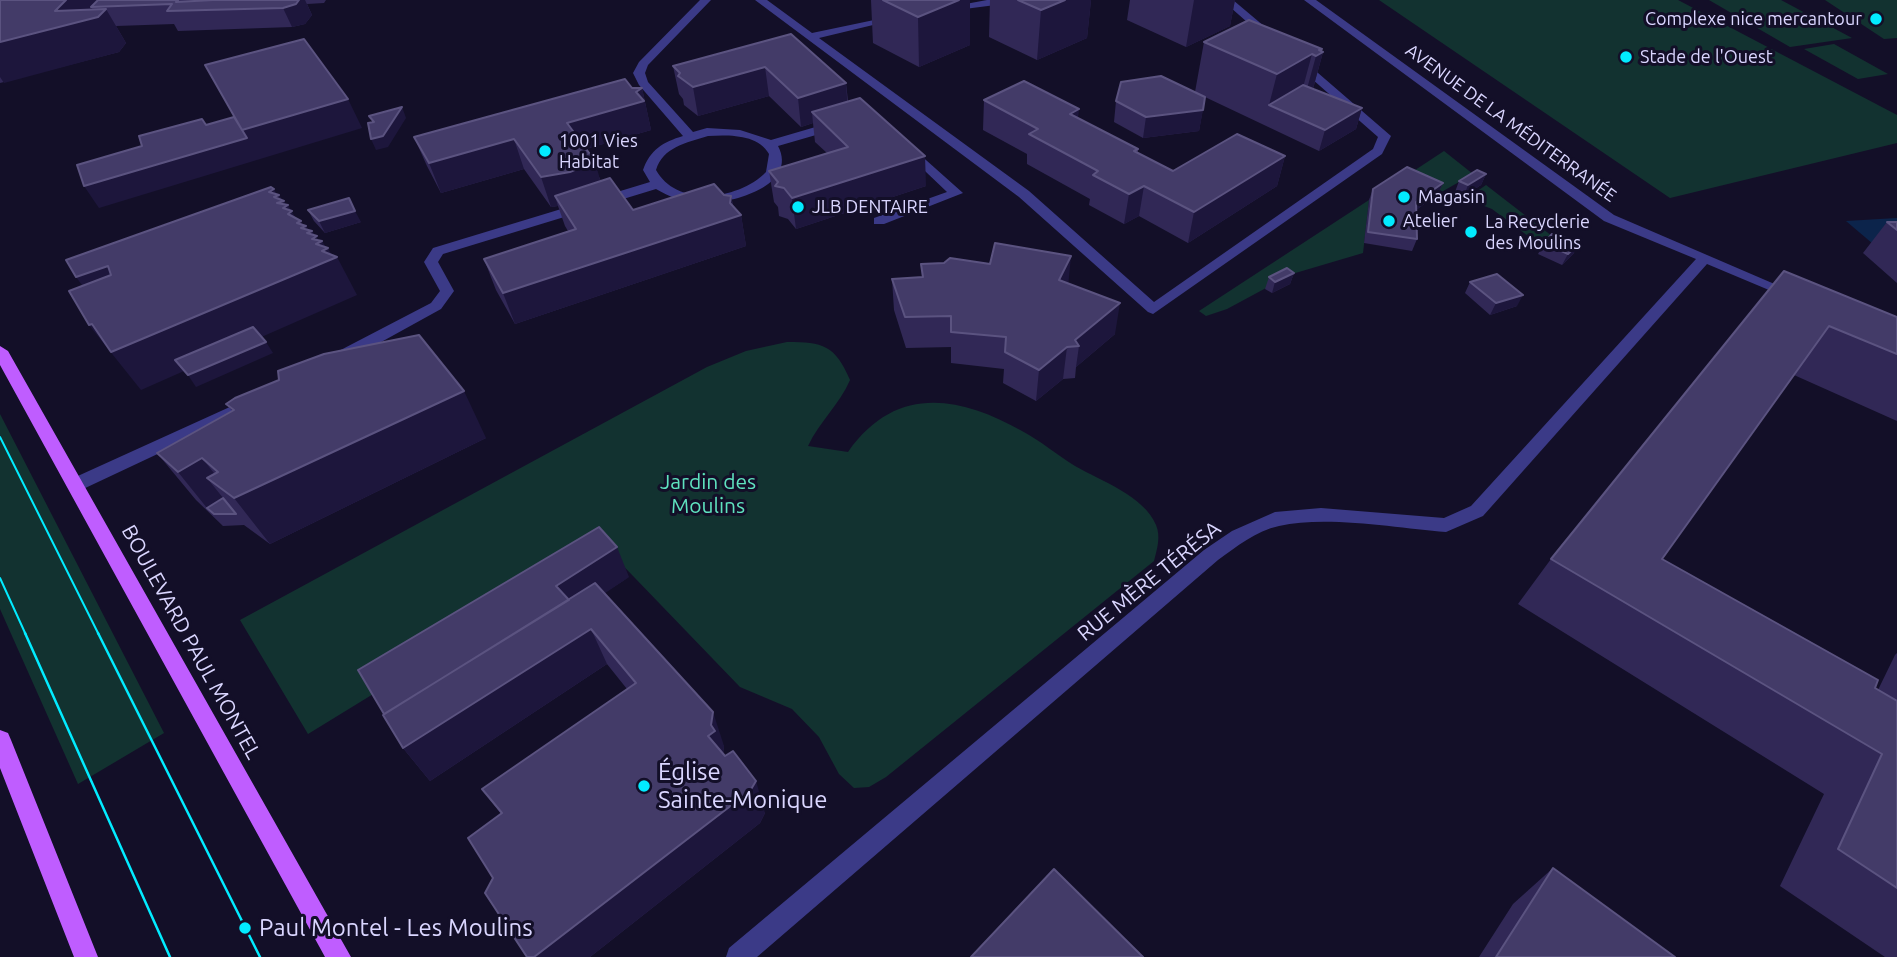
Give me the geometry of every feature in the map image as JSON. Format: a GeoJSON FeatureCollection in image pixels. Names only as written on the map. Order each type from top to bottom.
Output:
{"type":"FeatureCollection","features":[{"type":"Feature","properties":{"kind":"main road","name":"BOULEVARD PAUL MONTEL"},"geometry":{"type":"LineString","coordinates":[[0,351],[339,957]]}},
{"type":"Feature","properties":{"kind":"main road"},"geometry":{"type":"LineString","coordinates":[[0,740],[86,957]]}},
{"type":"Feature","properties":{"kind":"street"},"geometry":{"type":"LineString","coordinates":[[690,136],[643,83],[639,73],[643,64],[706,0]]}},
{"type":"Feature","properties":{"kind":"street"},"geometry":{"type":"LineString","coordinates":[[760,0],[1024,194],[1153,309],[1378,151],[1385,136],[1227,0]]}},
{"type":"Feature","properties":{"kind":"street"},"geometry":{"type":"LineString","coordinates":[[933,10],[1011,0]]}},
{"type":"Feature","properties":{"kind":"street","name":"AVENUE DE LA MÉDITERRANÉE"},"geometry":{"type":"LineString","coordinates":[[1309,0],[1595,209],[1704,259],[1807,301]]}},
{"type":"Feature","properties":{"kind":"street"},"geometry":{"type":"LineString","coordinates":[[810,37],[908,14]]}},
{"type":"Feature","properties":{"kind":"street"},"geometry":{"type":"LineString","coordinates":[[769,145],[846,122]]}},
{"type":"Feature","properties":{"kind":"street"},"geometry":{"type":"LineString","coordinates":[[726,132],[743,134],[769,145],[775,154],[776,164],[771,175],[743,193],[702,200],[666,193],[654,185],[649,174],[650,163],[665,147],[690,136],[726,132]]}},
{"type":"Feature","properties":{"kind":"street"},"geometry":{"type":"LineString","coordinates":[[879,220],[956,193],[900,140]]}},
{"type":"Feature","properties":{"kind":"street"},"geometry":{"type":"LineString","coordinates":[[320,368],[436,306],[447,291],[431,262],[438,251],[654,185]]}},
{"type":"Feature","properties":{"kind":"street","name":"RUE MÈRE TÉRÉSA"},"geometry":{"type":"LineString","coordinates":[[738,957],[1238,536],[1275,519],[1321,515],[1446,525],[1477,512],[1704,259]]}},
{"type":"Feature","properties":{"kind":"street"},"geometry":{"type":"LineString","coordinates":[[75,485],[253,402]]}},
{"type":"Feature","properties":{"kind":"green space","name":"Stade de l'Ouest"},"geometry":{"type":"Polygon","coordinates":[[[1379,0],[1678,0],[1897,115],[1897,143],[1670,198],[1379,0]]]}},
{"type":"Feature","properties":{"kind":"green space"},"geometry":{"type":"Polygon","coordinates":[[[1709,0],[1781,0],[1852,38],[1790,47],[1709,0]]]}},
{"type":"Feature","properties":{"kind":"green space","name":"Complexe nice mercantour"},"geometry":{"type":"Polygon","coordinates":[[[1825,0],[1897,0],[1897,38],[1884,39],[1825,0]]]}},
{"type":"Feature","properties":{"kind":"green space"},"geometry":{"type":"Polygon","coordinates":[[[1834,44],[1888,74],[1858,79],[1804,49],[1834,44]]]}},
{"type":"Feature","properties":{"kind":"green space"},"geometry":{"type":"Polygon","coordinates":[[[1444,151],[1473,174],[1438,194],[1403,178],[1444,151]]]}},
{"type":"Feature","properties":{"kind":"green space"},"geometry":{"type":"Polygon","coordinates":[[[1486,185],[1574,253],[1532,239],[1492,209],[1466,199],[1486,185]]]}},
{"type":"Feature","properties":{"kind":"green space"},"geometry":{"type":"Polygon","coordinates":[[[1369,200],[1363,253],[1292,274],[1227,309],[1206,316],[1199,311],[1369,200]]]}},
{"type":"Feature","properties":{"kind":"green space","name":"Jardin des Moulins"},"geometry":{"type":"Polygon","coordinates":[[[787,342],[810,343],[826,348],[839,359],[850,380],[808,446],[848,452],[866,430],[886,415],[907,406],[951,404],[974,410],[1029,435],[1075,466],[1121,490],[1142,506],[1156,525],[1158,534],[1154,561],[886,777],[869,787],[854,788],[839,774],[819,737],[792,709],[740,687],[608,550],[308,734],[240,620],[707,367],[746,351],[787,342]]]}},
{"type":"Feature","properties":{"kind":"green space"},"geometry":{"type":"Polygon","coordinates":[[[0,414],[164,733],[78,784],[0,609],[0,414]]]}},
{"type":"Feature","properties":{"kind":"water"},"geometry":{"type":"Polygon","coordinates":[[[1897,218],[1897,248],[1879,249],[1846,221],[1897,218]]]}},
{"type":"Feature","properties":{"kind":"building"},"geometry":{"type":"Polygon","coordinates":[[[1,0],[66,0],[55,11],[106,9],[98,17],[0,42],[1,0]]]}},
{"type":"Feature","properties":{"kind":"building"},"geometry":{"type":"Polygon","coordinates":[[[98,0],[299,0],[296,4],[283,8],[167,11],[172,4],[91,7],[98,0]]]}},
{"type":"Feature","properties":{"kind":"building"},"geometry":{"type":"Polygon","coordinates":[[[883,0],[959,0],[918,17],[883,0]]]}},
{"type":"Feature","properties":{"kind":"building"},"geometry":{"type":"Polygon","coordinates":[[[1018,0],[1065,0],[1041,10],[1018,0]]]}},
{"type":"Feature","properties":{"kind":"building"},"geometry":{"type":"Polygon","coordinates":[[[1249,20],[1322,49],[1319,50],[1323,52],[1316,56],[1312,54],[1277,74],[1204,42],[1249,20]]]}},
{"type":"Feature","properties":{"kind":"building"},"geometry":{"type":"Polygon","coordinates":[[[791,34],[846,83],[798,98],[765,67],[693,87],[678,76],[680,73],[673,66],[791,34]]]}},
{"type":"Feature","properties":{"kind":"building"},"geometry":{"type":"Polygon","coordinates":[[[304,39],[348,99],[242,130],[205,65],[304,39]]]}},
{"type":"Feature","properties":{"kind":"building"},"geometry":{"type":"Polygon","coordinates":[[[1161,76],[1205,97],[1203,110],[1146,117],[1116,101],[1121,82],[1161,76]]]}},
{"type":"Feature","properties":{"kind":"building"},"geometry":{"type":"Polygon","coordinates":[[[625,79],[632,88],[642,88],[636,92],[644,101],[567,123],[595,161],[570,172],[541,177],[514,139],[429,163],[414,137],[625,79]]]}},
{"type":"Feature","properties":{"kind":"building"},"geometry":{"type":"Polygon","coordinates":[[[1024,81],[1079,109],[1070,114],[1138,149],[1134,151],[1173,171],[1237,134],[1285,156],[1194,212],[1144,186],[1129,194],[1093,175],[1098,171],[1029,134],[1038,129],[984,100],[1024,81]]]}},
{"type":"Feature","properties":{"kind":"building"},"geometry":{"type":"Polygon","coordinates":[[[1303,85],[1362,108],[1325,130],[1269,105],[1303,85]]]}},
{"type":"Feature","properties":{"kind":"building"},"geometry":{"type":"Polygon","coordinates":[[[860,98],[925,156],[792,198],[784,188],[775,186],[778,182],[769,171],[848,147],[812,112],[860,98]]]}},
{"type":"Feature","properties":{"kind":"building"},"geometry":{"type":"Polygon","coordinates":[[[402,107],[383,136],[371,139],[368,123],[374,122],[369,116],[402,107]]]}},
{"type":"Feature","properties":{"kind":"building"},"geometry":{"type":"Polygon","coordinates":[[[234,117],[247,138],[84,186],[77,165],[142,146],[139,136],[202,119],[206,125],[234,117]]]}},
{"type":"Feature","properties":{"kind":"building"},"geometry":{"type":"Polygon","coordinates":[[[1407,167],[1443,183],[1416,202],[1417,239],[1368,232],[1373,189],[1407,167]]]}},
{"type":"Feature","properties":{"kind":"building"},"geometry":{"type":"Polygon","coordinates":[[[1477,170],[1486,174],[1468,185],[1459,181],[1477,170]]]}},
{"type":"Feature","properties":{"kind":"building"},"geometry":{"type":"Polygon","coordinates":[[[610,178],[633,210],[714,184],[724,195],[731,196],[730,203],[741,215],[503,293],[484,259],[576,229],[555,196],[610,178]]]}},
{"type":"Feature","properties":{"kind":"building"},"geometry":{"type":"Polygon","coordinates":[[[271,187],[274,189],[269,192],[279,195],[274,197],[284,201],[277,203],[288,205],[283,208],[292,211],[288,214],[301,221],[297,223],[306,226],[301,228],[312,231],[307,233],[317,236],[312,239],[322,241],[316,244],[328,248],[322,251],[337,257],[111,352],[92,324],[89,325],[69,291],[111,275],[108,266],[76,277],[66,260],[271,187]]]}},
{"type":"Feature","properties":{"kind":"building"},"geometry":{"type":"Polygon","coordinates":[[[349,198],[355,211],[319,221],[308,210],[349,198]]]}},
{"type":"Feature","properties":{"kind":"building"},"geometry":{"type":"Polygon","coordinates":[[[1887,222],[1897,222],[1897,230],[1887,222]]]}},
{"type":"Feature","properties":{"kind":"building"},"geometry":{"type":"Polygon","coordinates":[[[1552,234],[1580,242],[1568,254],[1544,243],[1552,234]]]}},
{"type":"Feature","properties":{"kind":"building"},"geometry":{"type":"Polygon","coordinates":[[[995,243],[1071,256],[1059,280],[1120,303],[1075,340],[1079,346],[1067,347],[1039,370],[1005,352],[1006,337],[951,332],[951,316],[905,317],[892,279],[923,277],[921,264],[944,263],[950,258],[990,264],[995,243]]]}},
{"type":"Feature","properties":{"kind":"building"},"geometry":{"type":"Polygon","coordinates":[[[1287,268],[1294,273],[1275,282],[1269,277],[1287,268]]]}},
{"type":"Feature","properties":{"kind":"building"},"geometry":{"type":"Polygon","coordinates":[[[1784,271],[1897,317],[1897,354],[1829,326],[1662,559],[1878,680],[1875,688],[1897,701],[1897,888],[1838,849],[1882,754],[1551,559],[1784,271]]]}},
{"type":"Feature","properties":{"kind":"building"},"geometry":{"type":"Polygon","coordinates":[[[1497,274],[1523,295],[1496,303],[1470,282],[1497,274]]]}},
{"type":"Feature","properties":{"kind":"building"},"geometry":{"type":"Polygon","coordinates":[[[253,327],[266,342],[188,375],[175,360],[253,327]]]}},
{"type":"Feature","properties":{"kind":"building"},"geometry":{"type":"Polygon","coordinates":[[[419,335],[464,391],[234,498],[207,478],[218,472],[202,458],[178,472],[157,453],[234,410],[226,404],[235,398],[279,380],[278,371],[324,354],[419,335]]]}},
{"type":"Feature","properties":{"kind":"building"},"geometry":{"type":"Polygon","coordinates":[[[223,498],[236,514],[214,514],[207,508],[223,498]]]}},
{"type":"Feature","properties":{"kind":"building"},"geometry":{"type":"Polygon","coordinates":[[[599,527],[617,547],[556,586],[569,600],[384,714],[358,670],[599,527]]]}},
{"type":"Feature","properties":{"kind":"building","name":"Église Sainte-Monique"},"geometry":{"type":"Polygon","coordinates":[[[595,583],[713,712],[711,725],[715,731],[708,736],[725,756],[733,751],[756,781],[750,791],[534,957],[527,957],[485,893],[493,878],[468,838],[502,813],[482,789],[636,683],[591,629],[403,748],[383,715],[595,583]]]}},
{"type":"Feature","properties":{"kind":"building"},"geometry":{"type":"Polygon","coordinates":[[[1553,868],[1675,957],[1496,957],[1553,868]]]}},
{"type":"Feature","properties":{"kind":"building"},"geometry":{"type":"Polygon","coordinates":[[[1054,869],[1143,957],[971,957],[1054,869]]]}},
{"type":"Feature","properties":{"kind":"tram line"},"geometry":{"type":"LineString","coordinates":[[0,437],[260,957]]}},
{"type":"Feature","properties":{"kind":"tram line"},"geometry":{"type":"LineString","coordinates":[[0,578],[26,635]]}},
{"type":"Feature","properties":{"kind":"tram line"},"geometry":{"type":"LineString","coordinates":[[25,633],[170,957]]}},
{"type":"Feature","properties":{"kind":"place","name":"Complexe nice mercantour"},"geometry":{"type":"Point","coordinates":[1876,19]}},
{"type":"Feature","properties":{"kind":"place","name":"Stade de l'Ouest"},"geometry":{"type":"Point","coordinates":[1626,57]}},
{"type":"Feature","properties":{"kind":"place","name":"1001 Vies Habitat"},"geometry":{"type":"Point","coordinates":[545,151]}},
{"type":"Feature","properties":{"kind":"place","name":"Magasin"},"geometry":{"type":"Point","coordinates":[1404,197]}},
{"type":"Feature","properties":{"kind":"place","name":"JLB DENTAIRE"},"geometry":{"type":"Point","coordinates":[798,207]}},
{"type":"Feature","properties":{"kind":"place","name":"Atelier"},"geometry":{"type":"Point","coordinates":[1389,221]}},
{"type":"Feature","properties":{"kind":"place","name":"La Recyclerie des Moulins"},"geometry":{"type":"Point","coordinates":[1471,232]}},
{"type":"Feature","properties":{"kind":"place","name":"Église Sainte-Monique"},"geometry":{"type":"Point","coordinates":[644,786]}},
{"type":"Feature","properties":{"kind":"place","name":"Paul Montel - Les Moulins"},"geometry":{"type":"Point","coordinates":[245,928]}}]}
